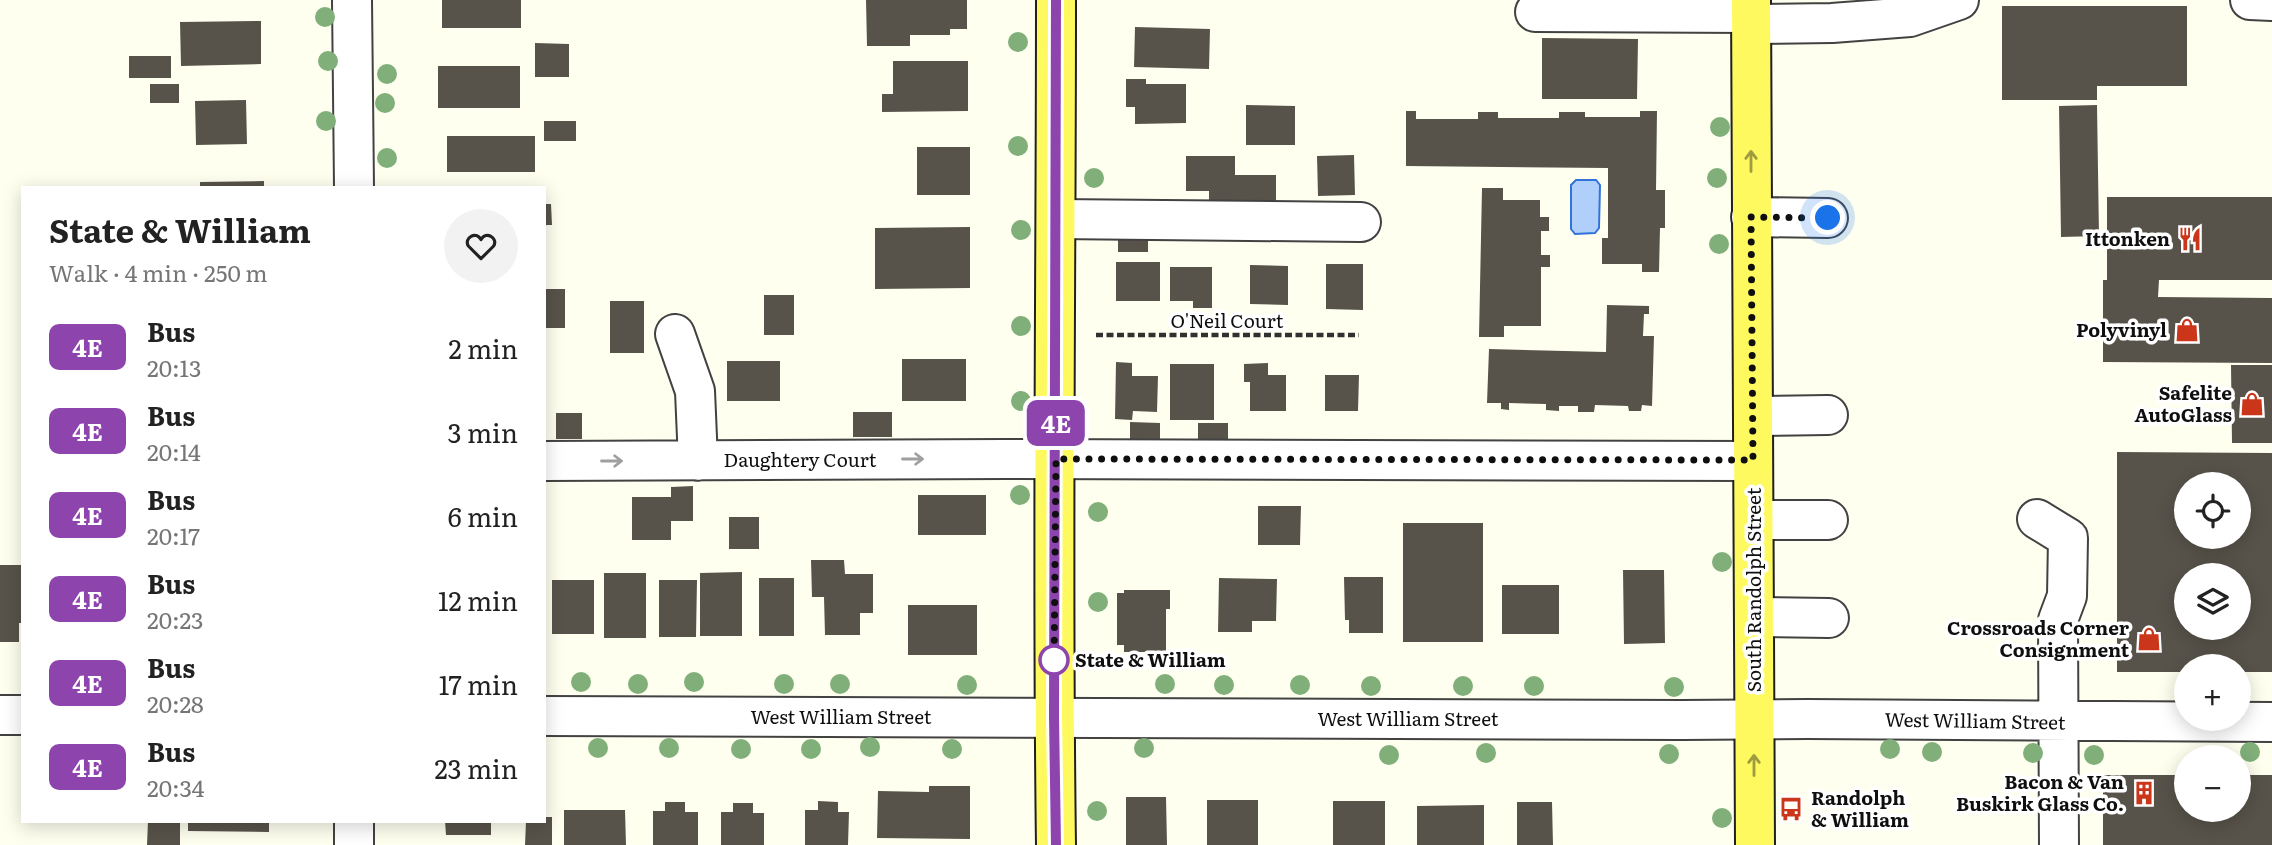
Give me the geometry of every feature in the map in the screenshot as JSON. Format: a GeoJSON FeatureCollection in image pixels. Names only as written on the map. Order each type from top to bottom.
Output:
{"type":"FeatureCollection","features":[{"type":"Feature","properties":{"kind":"main road"},"geometry":{"type":"LineString","coordinates":[[1056,0],[1056,845]]}},
{"type":"Feature","properties":{"kind":"main road","name":"South Randolph Street"},"geometry":{"type":"LineString","coordinates":[[1751,12],[1755,845]]}},
{"type":"Feature","properties":{"kind":"street"},"geometry":{"type":"LineString","coordinates":[[352,0],[354,186]]}},
{"type":"Feature","properties":{"kind":"street"},"geometry":{"type":"LineString","coordinates":[[1535,12],[1751,12],[1832,23],[1910,17],[1959,0]]}},
{"type":"Feature","properties":{"kind":"street"},"geometry":{"type":"LineString","coordinates":[[2250,0],[2272,1]]}},
{"type":"Feature","properties":{"kind":"street"},"geometry":{"type":"LineString","coordinates":[[1751,217],[1828,218]]}},
{"type":"Feature","properties":{"kind":"street"},"geometry":{"type":"LineString","coordinates":[[1056,219],[1361,222]]}},
{"type":"Feature","properties":{"kind":"street"},"geometry":{"type":"LineString","coordinates":[[675,334],[695,391],[698,460]]}},
{"type":"Feature","properties":{"kind":"street"},"geometry":{"type":"LineString","coordinates":[[1753,416],[1828,415]]}},
{"type":"Feature","properties":{"kind":"street","name":"Daughtery Court"},"geometry":{"type":"LineString","coordinates":[[546,461],[1753,460]]}},
{"type":"Feature","properties":{"kind":"street"},"geometry":{"type":"LineString","coordinates":[[2037,519],[2068,538],[2067,596],[2058,620],[2060,845]]}},
{"type":"Feature","properties":{"kind":"street"},"geometry":{"type":"LineString","coordinates":[[1754,520],[1828,520]]}},
{"type":"Feature","properties":{"kind":"street"},"geometry":{"type":"LineString","coordinates":[[1754,617],[1829,618]]}},
{"type":"Feature","properties":{"kind":"street"},"geometry":{"type":"LineString","coordinates":[[0,715],[21,715]]}},
{"type":"Feature","properties":{"kind":"street","name":"West William Street"},"geometry":{"type":"LineString","coordinates":[[546,716],[2272,722]]}},
{"type":"Feature","properties":{"kind":"street"},"geometry":{"type":"LineString","coordinates":[[354,823],[354,845]]}},
{"type":"Feature","properties":{"kind":"path","name":"O'Neil Court"},"geometry":{"type":"LineString","coordinates":[[1096,335],[1359,335]]}},
{"type":"Feature","properties":{"kind":"water"},"geometry":{"type":"Polygon","coordinates":[[[1576,180],[1596,180],[1600,185],[1599,228],[1595,233],[1575,234],[1571,229],[1571,185],[1576,180]]]}},
{"type":"Feature","properties":{"kind":"building"},"geometry":{"type":"Polygon","coordinates":[[[442,0],[521,0],[521,28],[442,28],[442,0]]]}},
{"type":"Feature","properties":{"kind":"building"},"geometry":{"type":"Polygon","coordinates":[[[866,0],[967,0],[967,29],[950,29],[950,35],[910,35],[910,46],[867,46],[866,0]]]}},
{"type":"Feature","properties":{"kind":"building"},"geometry":{"type":"Polygon","coordinates":[[[2002,6],[2187,6],[2187,86],[2097,86],[2097,100],[2002,100],[2002,6]]]}},
{"type":"Feature","properties":{"kind":"building"},"geometry":{"type":"Polygon","coordinates":[[[261,21],[261,64],[181,66],[180,22],[261,21]]]}},
{"type":"Feature","properties":{"kind":"building"},"geometry":{"type":"Polygon","coordinates":[[[1135,27],[1210,29],[1209,69],[1134,67],[1135,27]]]}},
{"type":"Feature","properties":{"kind":"building"},"geometry":{"type":"Polygon","coordinates":[[[1542,38],[1638,39],[1637,99],[1542,99],[1542,38]]]}},
{"type":"Feature","properties":{"kind":"building"},"geometry":{"type":"Polygon","coordinates":[[[535,43],[569,44],[569,77],[535,77],[535,43]]]}},
{"type":"Feature","properties":{"kind":"building"},"geometry":{"type":"Polygon","coordinates":[[[129,56],[171,56],[171,78],[129,78],[129,56]]]}},
{"type":"Feature","properties":{"kind":"building"},"geometry":{"type":"Polygon","coordinates":[[[893,61],[968,61],[968,111],[882,112],[882,94],[893,94],[893,61]]]}},
{"type":"Feature","properties":{"kind":"building"},"geometry":{"type":"Polygon","coordinates":[[[438,66],[520,66],[520,108],[438,108],[438,66]]]}},
{"type":"Feature","properties":{"kind":"building"},"geometry":{"type":"Polygon","coordinates":[[[1126,79],[1146,79],[1146,84],[1186,84],[1186,123],[1135,124],[1135,107],[1126,107],[1126,79]]]}},
{"type":"Feature","properties":{"kind":"building"},"geometry":{"type":"Polygon","coordinates":[[[150,84],[179,84],[179,103],[150,103],[150,84]]]}},
{"type":"Feature","properties":{"kind":"building"},"geometry":{"type":"Polygon","coordinates":[[[246,100],[247,144],[196,145],[195,101],[246,100]]]}},
{"type":"Feature","properties":{"kind":"building"},"geometry":{"type":"Polygon","coordinates":[[[1246,105],[1295,106],[1295,145],[1246,145],[1246,105]]]}},
{"type":"Feature","properties":{"kind":"building"},"geometry":{"type":"Polygon","coordinates":[[[2097,105],[2099,236],[2061,237],[2059,106],[2097,105]]]}},
{"type":"Feature","properties":{"kind":"building"},"geometry":{"type":"Polygon","coordinates":[[[1406,111],[1416,111],[1416,119],[1478,119],[1478,112],[1498,112],[1498,118],[1559,118],[1559,112],[1585,112],[1585,117],[1640,117],[1640,111],[1657,111],[1656,190],[1665,190],[1665,228],[1660,228],[1659,272],[1642,272],[1642,264],[1602,264],[1602,238],[1608,238],[1608,168],[1406,166],[1406,111]]]}},
{"type":"Feature","properties":{"kind":"building"},"geometry":{"type":"Polygon","coordinates":[[[544,121],[576,121],[576,141],[544,141],[544,121]]]}},
{"type":"Feature","properties":{"kind":"building"},"geometry":{"type":"Polygon","coordinates":[[[447,136],[535,136],[535,172],[447,172],[447,136]]]}},
{"type":"Feature","properties":{"kind":"building"},"geometry":{"type":"Polygon","coordinates":[[[917,147],[970,147],[970,195],[917,195],[917,147]]]}},
{"type":"Feature","properties":{"kind":"building"},"geometry":{"type":"Polygon","coordinates":[[[1354,155],[1355,195],[1318,196],[1317,156],[1354,155]]]}},
{"type":"Feature","properties":{"kind":"building"},"geometry":{"type":"Polygon","coordinates":[[[1186,156],[1235,156],[1235,175],[1276,175],[1276,202],[1209,203],[1209,191],[1186,191],[1186,156]]]}},
{"type":"Feature","properties":{"kind":"building"},"geometry":{"type":"Polygon","coordinates":[[[264,181],[264,186],[200,186],[200,182],[264,181]]]}},
{"type":"Feature","properties":{"kind":"building"},"geometry":{"type":"Polygon","coordinates":[[[1482,188],[1503,188],[1503,200],[1540,200],[1540,217],[1549,217],[1549,231],[1541,231],[1541,255],[1550,255],[1550,267],[1541,267],[1541,326],[1504,326],[1504,337],[1479,337],[1482,188]]]}},
{"type":"Feature","properties":{"kind":"building"},"geometry":{"type":"Polygon","coordinates":[[[2107,197],[2272,197],[2272,280],[2159,280],[2158,297],[2272,298],[2272,363],[2103,362],[2107,197]]]}},
{"type":"Feature","properties":{"kind":"building"},"geometry":{"type":"Polygon","coordinates":[[[546,204],[551,204],[552,225],[546,225],[546,204]]]}},
{"type":"Feature","properties":{"kind":"building"},"geometry":{"type":"Polygon","coordinates":[[[970,227],[970,288],[875,289],[875,228],[970,227]]]}},
{"type":"Feature","properties":{"kind":"building"},"geometry":{"type":"Polygon","coordinates":[[[1118,233],[1148,233],[1148,252],[1118,252],[1118,233]]]}},
{"type":"Feature","properties":{"kind":"building"},"geometry":{"type":"Polygon","coordinates":[[[1116,262],[1160,262],[1160,301],[1116,301],[1116,262]]]}},
{"type":"Feature","properties":{"kind":"building"},"geometry":{"type":"Polygon","coordinates":[[[1326,264],[1363,264],[1363,310],[1326,309],[1326,264]]]}},
{"type":"Feature","properties":{"kind":"building"},"geometry":{"type":"Polygon","coordinates":[[[1250,265],[1288,266],[1288,305],[1250,304],[1250,265]]]}},
{"type":"Feature","properties":{"kind":"building"},"geometry":{"type":"Polygon","coordinates":[[[1170,267],[1212,267],[1212,308],[1193,308],[1193,301],[1170,301],[1170,267]]]}},
{"type":"Feature","properties":{"kind":"building"},"geometry":{"type":"Polygon","coordinates":[[[546,289],[565,289],[565,328],[546,328],[546,289]]]}},
{"type":"Feature","properties":{"kind":"building"},"geometry":{"type":"Polygon","coordinates":[[[764,295],[794,295],[794,335],[764,335],[764,295]]]}},
{"type":"Feature","properties":{"kind":"building"},"geometry":{"type":"Polygon","coordinates":[[[610,301],[644,301],[644,353],[610,353],[610,301]]]}},
{"type":"Feature","properties":{"kind":"building"},"geometry":{"type":"Polygon","coordinates":[[[1607,305],[1649,306],[1649,314],[1644,314],[1643,336],[1654,336],[1652,406],[1642,405],[1641,411],[1629,411],[1628,406],[1595,405],[1594,412],[1578,412],[1578,406],[1559,406],[1559,411],[1546,410],[1546,404],[1509,403],[1509,410],[1501,409],[1501,403],[1487,403],[1489,349],[1606,352],[1607,305]]]}},
{"type":"Feature","properties":{"kind":"building"},"geometry":{"type":"Polygon","coordinates":[[[902,359],[966,359],[966,401],[902,401],[902,359]]]}},
{"type":"Feature","properties":{"kind":"building"},"geometry":{"type":"Polygon","coordinates":[[[727,361],[780,361],[780,401],[727,401],[727,361]]]}},
{"type":"Feature","properties":{"kind":"building"},"geometry":{"type":"Polygon","coordinates":[[[1116,362],[1132,363],[1132,376],[1158,376],[1157,412],[1133,411],[1132,420],[1115,419],[1116,362]]]}},
{"type":"Feature","properties":{"kind":"building"},"geometry":{"type":"Polygon","coordinates":[[[1268,363],[1268,375],[1286,375],[1286,411],[1250,411],[1250,382],[1244,382],[1244,364],[1268,363]]]}},
{"type":"Feature","properties":{"kind":"building"},"geometry":{"type":"Polygon","coordinates":[[[1170,364],[1214,364],[1214,420],[1170,420],[1170,364]]]}},
{"type":"Feature","properties":{"kind":"building","name":"Safelite AutoGlass"},"geometry":{"type":"Polygon","coordinates":[[[2231,365],[2272,365],[2272,443],[2232,443],[2231,365]]]}},
{"type":"Feature","properties":{"kind":"building"},"geometry":{"type":"Polygon","coordinates":[[[1325,375],[1359,375],[1358,411],[1325,411],[1325,375]]]}},
{"type":"Feature","properties":{"kind":"building"},"geometry":{"type":"Polygon","coordinates":[[[853,412],[892,412],[892,437],[853,437],[853,412]]]}},
{"type":"Feature","properties":{"kind":"building"},"geometry":{"type":"Polygon","coordinates":[[[556,413],[582,413],[582,439],[556,439],[556,413]]]}},
{"type":"Feature","properties":{"kind":"building"},"geometry":{"type":"Polygon","coordinates":[[[1130,422],[1160,423],[1160,443],[1130,443],[1130,422]]]}},
{"type":"Feature","properties":{"kind":"building"},"geometry":{"type":"Polygon","coordinates":[[[1198,423],[1228,423],[1228,444],[1198,443],[1198,423]]]}},
{"type":"Feature","properties":{"kind":"building"},"geometry":{"type":"Polygon","coordinates":[[[2117,452],[2272,453],[2272,672],[2251,672],[2251,654],[2174,654],[2174,672],[2117,672],[2117,452]]]}},
{"type":"Feature","properties":{"kind":"building"},"geometry":{"type":"Polygon","coordinates":[[[693,486],[693,521],[671,521],[671,540],[632,540],[632,497],[671,497],[671,487],[693,486]]]}},
{"type":"Feature","properties":{"kind":"building"},"geometry":{"type":"Polygon","coordinates":[[[918,495],[986,495],[986,535],[918,535],[918,495]]]}},
{"type":"Feature","properties":{"kind":"building"},"geometry":{"type":"Polygon","coordinates":[[[1258,506],[1301,506],[1300,545],[1258,545],[1258,506]]]}},
{"type":"Feature","properties":{"kind":"building"},"geometry":{"type":"Polygon","coordinates":[[[729,517],[759,517],[759,549],[729,549],[729,517]]]}},
{"type":"Feature","properties":{"kind":"building"},"geometry":{"type":"Polygon","coordinates":[[[1403,523],[1483,523],[1483,642],[1403,642],[1403,523]]]}},
{"type":"Feature","properties":{"kind":"building"},"geometry":{"type":"Polygon","coordinates":[[[811,560],[844,560],[845,574],[873,574],[873,613],[860,613],[860,635],[825,635],[824,597],[812,597],[811,560]]]}},
{"type":"Feature","properties":{"kind":"building"},"geometry":{"type":"Polygon","coordinates":[[[0,565],[21,565],[19,642],[0,642],[0,565]]]}},
{"type":"Feature","properties":{"kind":"building"},"geometry":{"type":"Polygon","coordinates":[[[1623,570],[1664,570],[1665,643],[1624,644],[1623,570]]]}},
{"type":"Feature","properties":{"kind":"building"},"geometry":{"type":"Polygon","coordinates":[[[742,572],[742,636],[700,636],[700,573],[742,572]]]}},
{"type":"Feature","properties":{"kind":"building"},"geometry":{"type":"Polygon","coordinates":[[[604,573],[646,573],[646,638],[604,638],[604,573]]]}},
{"type":"Feature","properties":{"kind":"building"},"geometry":{"type":"Polygon","coordinates":[[[1344,577],[1383,577],[1383,633],[1349,633],[1349,620],[1345,620],[1344,577]]]}},
{"type":"Feature","properties":{"kind":"building"},"geometry":{"type":"Polygon","coordinates":[[[759,578],[794,578],[794,636],[759,636],[759,578]]]}},
{"type":"Feature","properties":{"kind":"building"},"geometry":{"type":"Polygon","coordinates":[[[1219,578],[1277,579],[1276,621],[1252,621],[1252,632],[1218,632],[1219,578]]]}},
{"type":"Feature","properties":{"kind":"building"},"geometry":{"type":"Polygon","coordinates":[[[552,580],[594,580],[594,634],[552,634],[552,580]]]}},
{"type":"Feature","properties":{"kind":"building"},"geometry":{"type":"Polygon","coordinates":[[[659,580],[697,580],[696,637],[659,637],[659,580]]]}},
{"type":"Feature","properties":{"kind":"building"},"geometry":{"type":"Polygon","coordinates":[[[1502,585],[1559,585],[1559,634],[1502,634],[1502,585]]]}},
{"type":"Feature","properties":{"kind":"building"},"geometry":{"type":"Polygon","coordinates":[[[1124,590],[1170,590],[1170,609],[1166,609],[1166,652],[1124,652],[1124,645],[1117,645],[1117,593],[1124,593],[1124,590]]]}},
{"type":"Feature","properties":{"kind":"building"},"geometry":{"type":"Polygon","coordinates":[[[908,605],[977,605],[977,655],[908,655],[908,605]]]}},
{"type":"Feature","properties":{"kind":"building","name":"Bacon & Van Buskirk Glass Co."},"geometry":{"type":"Polygon","coordinates":[[[2103,775],[2174,775],[2174,822],[2251,822],[2251,775],[2272,775],[2272,845],[2103,845],[2103,775]]]}},
{"type":"Feature","properties":{"kind":"building"},"geometry":{"type":"Polygon","coordinates":[[[929,786],[970,786],[970,839],[877,838],[878,791],[929,792],[929,786]]]}},
{"type":"Feature","properties":{"kind":"building"},"geometry":{"type":"Polygon","coordinates":[[[1126,797],[1166,797],[1167,845],[1126,845],[1126,797]]]}},
{"type":"Feature","properties":{"kind":"building"},"geometry":{"type":"Polygon","coordinates":[[[1207,800],[1258,800],[1258,845],[1207,845],[1207,800]]]}},
{"type":"Feature","properties":{"kind":"building"},"geometry":{"type":"Polygon","coordinates":[[[818,801],[838,802],[838,812],[849,812],[848,845],[805,845],[805,810],[818,810],[818,801]]]}},
{"type":"Feature","properties":{"kind":"building"},"geometry":{"type":"Polygon","coordinates":[[[1333,801],[1385,801],[1385,845],[1333,845],[1333,801]]]}},
{"type":"Feature","properties":{"kind":"building"},"geometry":{"type":"Polygon","coordinates":[[[665,802],[685,802],[685,812],[698,812],[698,845],[653,845],[653,811],[665,811],[665,802]]]}},
{"type":"Feature","properties":{"kind":"building"},"geometry":{"type":"Polygon","coordinates":[[[1517,802],[1552,802],[1553,845],[1517,845],[1517,802]]]}},
{"type":"Feature","properties":{"kind":"building"},"geometry":{"type":"Polygon","coordinates":[[[733,803],[753,803],[753,813],[764,813],[764,845],[721,845],[721,812],[733,812],[733,803]]]}},
{"type":"Feature","properties":{"kind":"building"},"geometry":{"type":"Polygon","coordinates":[[[1484,805],[1484,845],[1417,845],[1417,806],[1484,805]]]}},
{"type":"Feature","properties":{"kind":"building"},"geometry":{"type":"Polygon","coordinates":[[[564,810],[625,810],[626,845],[564,845],[564,810]]]}},
{"type":"Feature","properties":{"kind":"building"},"geometry":{"type":"Polygon","coordinates":[[[546,817],[552,817],[552,845],[525,845],[526,823],[546,823],[546,817]]]}},
{"type":"Feature","properties":{"kind":"building"},"geometry":{"type":"Polygon","coordinates":[[[148,823],[180,823],[180,845],[147,845],[148,823]]]}},
{"type":"Feature","properties":{"kind":"building"},"geometry":{"type":"Polygon","coordinates":[[[188,823],[269,823],[269,832],[188,831],[188,823]]]}},
{"type":"Feature","properties":{"kind":"building"},"geometry":{"type":"Polygon","coordinates":[[[445,823],[491,823],[491,835],[446,835],[445,823]]]}},
{"type":"Feature","properties":{"kind":"bus line","name":"4E"},"geometry":{"type":"LineString","coordinates":[[1056,0],[1056,845]]}},
{"type":"Feature","properties":{"kind":"place","name":"Ittonken"},"geometry":{"type":"Point","coordinates":[2190,239]}},
{"type":"Feature","properties":{"kind":"place","name":"Polyvinyl"},"geometry":{"type":"Point","coordinates":[2187,330]}},
{"type":"Feature","properties":{"kind":"place","name":"Safelite AutoGlass"},"geometry":{"type":"Point","coordinates":[2252,404]}},
{"type":"Feature","properties":{"kind":"place","name":"Crossroads Corner Consignment"},"geometry":{"type":"Point","coordinates":[2149,639]}},
{"type":"Feature","properties":{"kind":"place","name":"State & William"},"geometry":{"type":"Point","coordinates":[1054,660]}},
{"type":"Feature","properties":{"kind":"place","name":"Bacon & Van Buskirk Glass Co."},"geometry":{"type":"Point","coordinates":[2144,793]}},
{"type":"Feature","properties":{"kind":"place","name":"Randolph & William"},"geometry":{"type":"Point","coordinates":[1791,809]}},
{"type":"Feature","properties":{"kind":"route"},"geometry":{"type":"LineString","coordinates":[[1054,660],[1054,669],[1056,459],[1753,460],[1751,217],[1828,218]]}}]}
